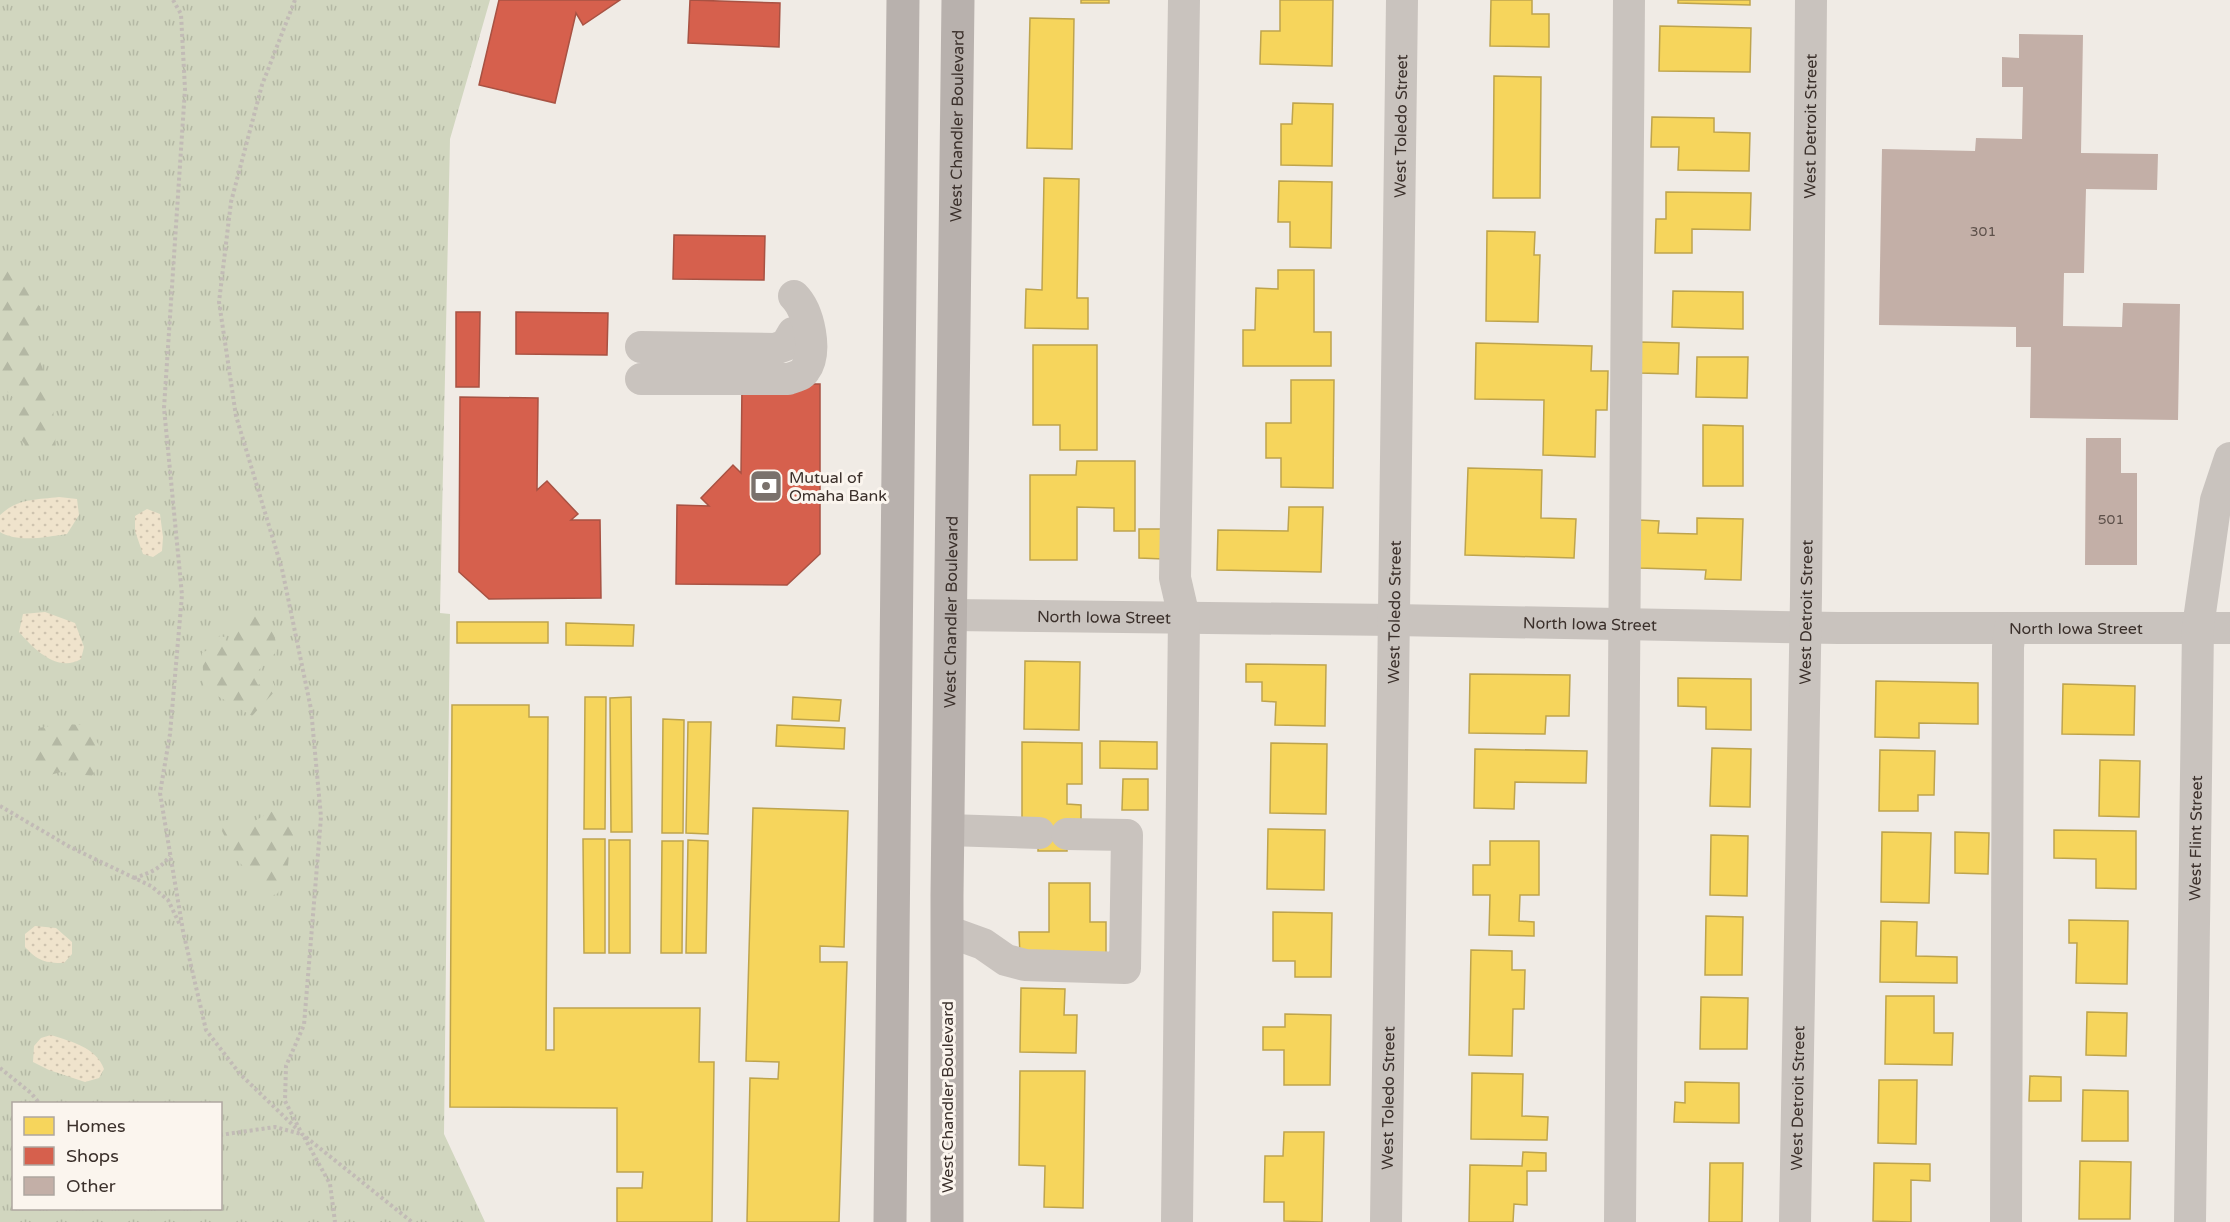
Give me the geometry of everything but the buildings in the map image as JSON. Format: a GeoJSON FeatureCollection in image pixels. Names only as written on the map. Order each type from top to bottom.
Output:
{"type":"FeatureCollection","features":[{"type":"Feature","properties":{"kind":"main road"},"geometry":{"type":"LineString","coordinates":[[890,1222],[903,0]]}},
{"type":"Feature","properties":{"kind":"main road","name":"West Chandler Boulevard"},"geometry":{"type":"LineString","coordinates":[[948,1222],[947,931],[958,0]]}},
{"type":"Feature","properties":{"kind":"street"},"geometry":{"type":"LineString","coordinates":[[1177,1222],[1184,617],[1175,578],[1184,0]]}},
{"type":"Feature","properties":{"kind":"street","name":"West Toledo Street"},"geometry":{"type":"LineString","coordinates":[[1386,1222],[1402,0]]}},
{"type":"Feature","properties":{"kind":"street"},"geometry":{"type":"LineString","coordinates":[[1620,1222],[1629,0]]}},
{"type":"Feature","properties":{"kind":"street","name":"West Detroit Street"},"geometry":{"type":"LineString","coordinates":[[1795,1222],[1805,627],[1811,0]]}},
{"type":"Feature","properties":{"kind":"street"},"geometry":{"type":"LineString","coordinates":[[786,296],[802,304],[810,334],[810,358],[804,370],[788,379],[641,363],[778,364],[786,361],[793,350],[793,333],[786,296]]}},
{"type":"Feature","properties":{"kind":"street","name":"West Flint Street"},"geometry":{"type":"LineString","coordinates":[[2190,1222],[2198,627],[2216,500],[2230,458]]}},
{"type":"Feature","properties":{"kind":"street","name":"North Iowa Street"},"geometry":{"type":"LineString","coordinates":[[950,615],[1839,628],[2230,628]]}},
{"type":"Feature","properties":{"kind":"street"},"geometry":{"type":"LineString","coordinates":[[2006,1222],[2010,628]]}},
{"type":"Feature","properties":{"kind":"street"},"geometry":{"type":"LineString","coordinates":[[947,931],[983,944],[1006,960],[1024,965],[1125,968],[1127,835],[948,830]]}},
{"type":"Feature","properties":{"kind":"path"},"geometry":{"type":"LineString","coordinates":[[173,0],[181,14],[185,89],[164,408],[182,595],[170,734],[160,793],[183,931],[206,1030],[240,1074],[302,1134],[412,1222]]}},
{"type":"Feature","properties":{"kind":"path"},"geometry":{"type":"LineString","coordinates":[[295,0],[262,85],[231,202],[219,302],[236,416],[282,569],[311,709],[321,818],[304,1025],[286,1066],[285,1101],[330,1184],[335,1222]]}},
{"type":"Feature","properties":{"kind":"path"},"geometry":{"type":"LineString","coordinates":[[0,806],[70,847],[151,886],[168,900],[183,931]]}},
{"type":"Feature","properties":{"kind":"path"},"geometry":{"type":"LineString","coordinates":[[133,878],[162,867],[170,855]]}},
{"type":"Feature","properties":{"kind":"path"},"geometry":{"type":"LineString","coordinates":[[0,1068],[31,1093],[38,1102]]}},
{"type":"Feature","properties":{"kind":"path"},"geometry":{"type":"LineString","coordinates":[[222,1135],[275,1127],[302,1134]]}},
{"type":"Feature","properties":{"kind":"green space"},"geometry":{"type":"Polygon","coordinates":[[[0,0],[490,0],[450,139],[440,613],[450,614],[444,1134],[485,1222],[0,1222],[0,0]]]}},
{"type":"Feature","properties":{"kind":"green space"},"geometry":{"type":"Polygon","coordinates":[[[13,258],[45,317],[29,333],[52,393],[56,450],[31,452],[15,432],[15,399],[0,385],[0,264],[13,258]]]}},
{"type":"Feature","properties":{"kind":"green space"},"geometry":{"type":"Polygon","coordinates":[[[237,611],[253,611],[273,625],[277,651],[253,676],[258,685],[271,677],[276,690],[252,716],[204,688],[202,653],[215,646],[216,636],[225,637],[225,650],[232,650],[234,640],[227,623],[237,611]]]}},
{"type":"Feature","properties":{"kind":"green space"},"geometry":{"type":"Polygon","coordinates":[[[60,724],[87,725],[104,754],[92,776],[61,772],[39,778],[30,752],[39,728],[60,724]]]}},
{"type":"Feature","properties":{"kind":"green space"},"geometry":{"type":"Polygon","coordinates":[[[276,809],[285,816],[294,837],[289,853],[287,879],[277,894],[263,898],[249,872],[235,858],[222,831],[225,820],[251,823],[276,809]]]}},
{"type":"Feature","properties":{"kind":"sand"},"geometry":{"type":"Polygon","coordinates":[[[59,497],[77,499],[79,515],[67,534],[24,538],[0,532],[0,515],[7,509],[28,501],[59,497]]]}},
{"type":"Feature","properties":{"kind":"sand"},"geometry":{"type":"Polygon","coordinates":[[[147,509],[160,514],[163,537],[162,551],[153,557],[143,554],[135,531],[135,516],[147,509]]]}},
{"type":"Feature","properties":{"kind":"sand"},"geometry":{"type":"Polygon","coordinates":[[[45,612],[75,623],[84,647],[81,659],[72,663],[55,661],[39,652],[19,632],[23,614],[45,612]]]}},
{"type":"Feature","properties":{"kind":"sand"},"geometry":{"type":"Polygon","coordinates":[[[35,926],[56,928],[72,942],[72,954],[64,963],[42,960],[25,947],[25,934],[35,926]]]}},
{"type":"Feature","properties":{"kind":"sand"},"geometry":{"type":"Polygon","coordinates":[[[51,1035],[82,1046],[95,1055],[104,1069],[99,1078],[85,1082],[33,1062],[34,1046],[41,1038],[51,1035]]]}},
{"type":"Feature","properties":{"kind":"place","name":"Mutual of Omaha Bank"},"geometry":{"type":"Point","coordinates":[766,486]}}]}
